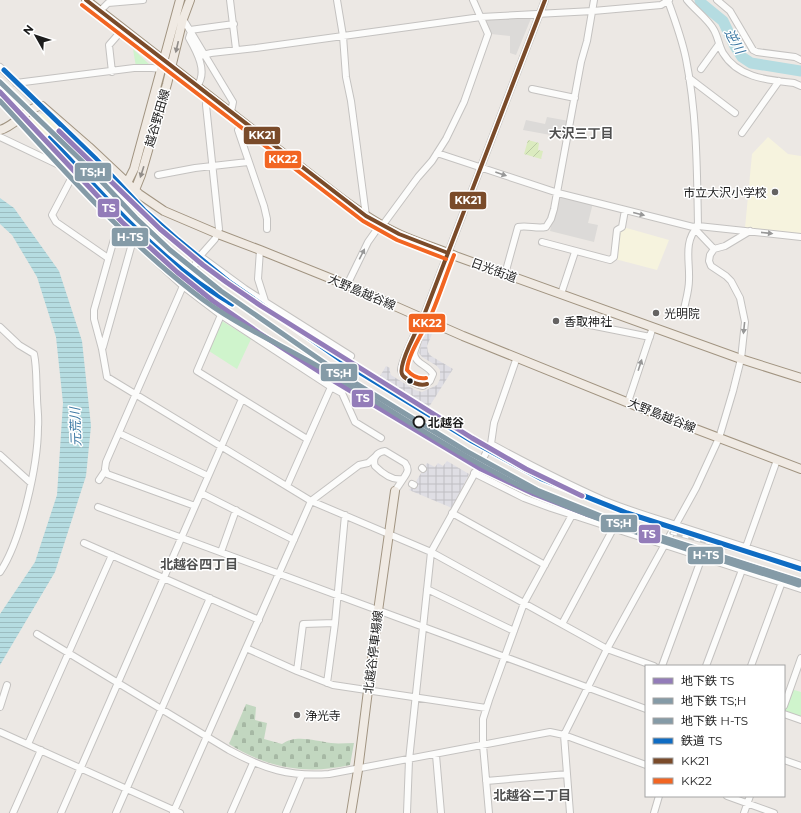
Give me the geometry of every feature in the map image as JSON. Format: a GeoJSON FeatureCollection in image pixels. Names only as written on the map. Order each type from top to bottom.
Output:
{"type":"FeatureCollection","features":[{"type":"Feature","properties":{"kind":"main road","name":"日光街道"},"geometry":{"type":"LineString","coordinates":[[86,0],[244,123],[366,216],[381,225],[414,241],[653,327],[801,378]]}},
{"type":"Feature","properties":{"kind":"main road","name":"越谷野田線"},"geometry":{"type":"LineString","coordinates":[[127,183],[134,169],[180,0]]}},
{"type":"Feature","properties":{"kind":"main road","name":"越谷野田線"},"geometry":{"type":"LineString","coordinates":[[135,190],[141,175],[172,67],[183,19],[191,0]]}},
{"type":"Feature","properties":{"kind":"main road","name":"大野島越谷線"},"geometry":{"type":"LineString","coordinates":[[39,105],[46,108],[135,190],[164,211],[347,285],[463,336],[719,438],[777,460],[800,466]]}},
{"type":"Feature","properties":{"kind":"main road"},"geometry":{"type":"LineString","coordinates":[[0,130],[9,127],[39,105]]}},
{"type":"Feature","properties":{"kind":"main road","name":"北越谷停車場線"},"geometry":{"type":"LineString","coordinates":[[351,813],[395,491]]}},
{"type":"Feature","properties":{"kind":"street"},"geometry":{"type":"LineString","coordinates":[[100,10],[108,2],[143,0]]}},
{"type":"Feature","properties":{"kind":"street"},"geometry":{"type":"LineString","coordinates":[[230,0],[236,49]]}},
{"type":"Feature","properties":{"kind":"street"},"geometry":{"type":"LineString","coordinates":[[337,0],[366,216]]}},
{"type":"Feature","properties":{"kind":"street"},"geometry":{"type":"LineString","coordinates":[[347,285],[368,242],[437,153],[464,102],[488,34],[473,0]]}},
{"type":"Feature","properties":{"kind":"street"},"geometry":{"type":"LineString","coordinates":[[423,318],[422,329],[414,353],[419,362],[431,370],[433,374],[430,381],[423,386],[405,378],[401,371],[416,331],[423,318],[545,0]]}},
{"type":"Feature","properties":{"kind":"street"},"geometry":{"type":"LineString","coordinates":[[505,274],[518,226],[527,225],[539,228],[546,227],[553,214],[594,0]]}},
{"type":"Feature","properties":{"kind":"street"},"geometry":{"type":"LineString","coordinates":[[202,55],[211,52],[256,48],[481,17],[592,11],[661,5],[669,0],[684,51],[689,78],[697,152],[696,228],[689,242],[689,280],[684,309]]}},
{"type":"Feature","properties":{"kind":"street"},"geometry":{"type":"LineString","coordinates":[[687,0],[711,26],[728,60],[739,70],[751,76],[794,83],[801,86]]}},
{"type":"Feature","properties":{"kind":"street"},"geometry":{"type":"LineString","coordinates":[[717,0],[730,11],[753,50],[795,57],[801,60]]}},
{"type":"Feature","properties":{"kind":"street"},"geometry":{"type":"LineString","coordinates":[[183,19],[191,31],[202,55],[233,102],[231,112]]}},
{"type":"Feature","properties":{"kind":"street"},"geometry":{"type":"LineString","coordinates":[[191,31],[234,24]]}},
{"type":"Feature","properties":{"kind":"street"},"geometry":{"type":"LineString","coordinates":[[112,72],[109,45],[123,28]]}},
{"type":"Feature","properties":{"kind":"street"},"geometry":{"type":"LineString","coordinates":[[701,69],[719,44]]}},
{"type":"Feature","properties":{"kind":"street"},"geometry":{"type":"LineString","coordinates":[[197,86],[201,81],[202,76],[202,55]]}},
{"type":"Feature","properties":{"kind":"street"},"geometry":{"type":"LineString","coordinates":[[0,67],[39,105]]}},
{"type":"Feature","properties":{"kind":"street"},"geometry":{"type":"LineString","coordinates":[[16,83],[134,68],[161,69]]}},
{"type":"Feature","properties":{"kind":"street"},"geometry":{"type":"LineString","coordinates":[[689,78],[735,113]]}},
{"type":"Feature","properties":{"kind":"street"},"geometry":{"type":"LineString","coordinates":[[742,133],[779,81]]}},
{"type":"Feature","properties":{"kind":"street"},"geometry":{"type":"LineString","coordinates":[[532,89],[575,98]]}},
{"type":"Feature","properties":{"kind":"street"},"geometry":{"type":"LineString","coordinates":[[99,480],[135,393],[183,286],[200,256],[218,234],[219,229],[206,105],[208,95]]}},
{"type":"Feature","properties":{"kind":"street"},"geometry":{"type":"LineString","coordinates":[[0,100],[18,120]]}},
{"type":"Feature","properties":{"kind":"street"},"geometry":{"type":"LineString","coordinates":[[244,123],[238,130],[264,206],[267,229]]}},
{"type":"Feature","properties":{"kind":"street"},"geometry":{"type":"LineString","coordinates":[[0,137],[61,166],[133,240],[183,286],[221,315],[331,388],[342,393],[355,422],[381,438]]}},
{"type":"Feature","properties":{"kind":"street"},"geometry":{"type":"LineString","coordinates":[[437,153],[558,193],[696,228],[801,237]]}},
{"type":"Feature","properties":{"kind":"street"},"geometry":{"type":"LineString","coordinates":[[158,175],[195,168],[248,162]]}},
{"type":"Feature","properties":{"kind":"street"},"geometry":{"type":"LineString","coordinates":[[72,177],[52,215],[56,222],[108,258]]}},
{"type":"Feature","properties":{"kind":"street"},"geometry":{"type":"LineString","coordinates":[[542,242],[575,252],[610,260],[614,257],[617,230],[622,226],[625,210]]}},
{"type":"Feature","properties":{"kind":"street"},"geometry":{"type":"LineString","coordinates":[[118,225],[94,310],[94,319],[102,348],[107,377],[311,501],[431,552],[607,649],[651,665]]}},
{"type":"Feature","properties":{"kind":"street"},"geometry":{"type":"LineString","coordinates":[[696,228],[714,249]]}},
{"type":"Feature","properties":{"kind":"street"},"geometry":{"type":"LineString","coordinates":[[570,813],[564,735],[607,649],[696,488],[719,438],[731,398],[741,358],[745,322],[740,298],[731,281],[711,266],[709,261],[710,255],[714,249],[725,246],[750,232]]}},
{"type":"Feature","properties":{"kind":"street"},"geometry":{"type":"LineString","coordinates":[[102,348],[133,240]]}},
{"type":"Feature","properties":{"kind":"street"},"geometry":{"type":"LineString","coordinates":[[260,250],[258,279],[265,301]]}},
{"type":"Feature","properties":{"kind":"street"},"geometry":{"type":"LineString","coordinates":[[561,294],[575,252]]}},
{"type":"Feature","properties":{"kind":"street"},"geometry":{"type":"LineString","coordinates":[[200,256],[265,301],[351,356],[331,388],[287,486]]}},
{"type":"Feature","properties":{"kind":"street"},"geometry":{"type":"LineString","coordinates":[[221,315],[197,371],[307,439]]}},
{"type":"Feature","properties":{"kind":"street"},"geometry":{"type":"LineString","coordinates":[[575,322],[650,337]]}},
{"type":"Feature","properties":{"kind":"street"},"geometry":{"type":"LineString","coordinates":[[0,327],[19,345],[34,354],[37,370],[38,428],[31,483],[16,539],[0,572]]}},
{"type":"Feature","properties":{"kind":"street"},"geometry":{"type":"LineString","coordinates":[[628,402],[653,327]]}},
{"type":"Feature","properties":{"kind":"street"},"geometry":{"type":"LineString","coordinates":[[407,813],[409,760],[431,552],[491,444],[494,424],[517,357]]}},
{"type":"Feature","properties":{"kind":"street"},"geometry":{"type":"LineString","coordinates":[[61,813],[242,399]]}},
{"type":"Feature","properties":{"kind":"street"},"geometry":{"type":"LineString","coordinates":[[119,433],[208,476]]}},
{"type":"Feature","properties":{"kind":"street"},"geometry":{"type":"LineString","coordinates":[[491,444],[582,490],[621,506],[801,565]]}},
{"type":"Feature","properties":{"kind":"street"},"geometry":{"type":"LineString","coordinates":[[0,732],[176,812],[207,737],[311,501],[359,465],[368,463],[381,452],[385,451],[405,463],[408,469],[408,472],[395,491]]}},
{"type":"Feature","properties":{"kind":"street"},"geometry":{"type":"LineString","coordinates":[[0,455],[31,483]]}},
{"type":"Feature","properties":{"kind":"street"},"geometry":{"type":"LineString","coordinates":[[376,456],[374,462],[377,468]]}},
{"type":"Feature","properties":{"kind":"street"},"geometry":{"type":"LineString","coordinates":[[746,547],[777,460]]}},
{"type":"Feature","properties":{"kind":"street"},"geometry":{"type":"LineString","coordinates":[[368,463],[397,480],[403,479]]}},
{"type":"Feature","properties":{"kind":"street"},"geometry":{"type":"LineString","coordinates":[[104,470],[107,474],[195,506]]}},
{"type":"Feature","properties":{"kind":"street"},"geometry":{"type":"LineString","coordinates":[[474,473],[524,498],[613,529],[801,589]]}},
{"type":"Feature","properties":{"kind":"street"},"geometry":{"type":"LineString","coordinates":[[390,476],[393,481],[395,491]]}},
{"type":"Feature","properties":{"kind":"street"},"geometry":{"type":"LineString","coordinates":[[201,493],[294,540]]}},
{"type":"Feature","properties":{"kind":"street"},"geometry":{"type":"LineString","coordinates":[[98,506],[645,709]]}},
{"type":"Feature","properties":{"kind":"street"},"geometry":{"type":"LineString","coordinates":[[221,552],[236,510]]}},
{"type":"Feature","properties":{"kind":"street"},"geometry":{"type":"LineString","coordinates":[[452,513],[545,565]]}},
{"type":"Feature","properties":{"kind":"street"},"geometry":{"type":"LineString","coordinates":[[327,684],[335,623],[345,515]]}},
{"type":"Feature","properties":{"kind":"street"},"geometry":{"type":"LineString","coordinates":[[489,813],[483,745],[483,718],[524,603],[572,515]]}},
{"type":"Feature","properties":{"kind":"street"},"geometry":{"type":"LineString","coordinates":[[562,624],[613,529]]}},
{"type":"Feature","properties":{"kind":"street"},"geometry":{"type":"LineString","coordinates":[[84,543],[259,620]]}},
{"type":"Feature","properties":{"kind":"street"},"geometry":{"type":"LineString","coordinates":[[28,744],[112,555]]}},
{"type":"Feature","properties":{"kind":"street"},"geometry":{"type":"LineString","coordinates":[[662,665],[702,557]]}},
{"type":"Feature","properties":{"kind":"street"},"geometry":{"type":"LineString","coordinates":[[706,665],[742,570]]}},
{"type":"Feature","properties":{"kind":"street"},"geometry":{"type":"LineString","coordinates":[[751,665],[782,582]]}},
{"type":"Feature","properties":{"kind":"street"},"geometry":{"type":"LineString","coordinates":[[427,589],[514,631]]}},
{"type":"Feature","properties":{"kind":"street"},"geometry":{"type":"LineString","coordinates":[[116,813],[210,598]]}},
{"type":"Feature","properties":{"kind":"street"},"geometry":{"type":"LineString","coordinates":[[297,671],[303,624],[335,623]]}},
{"type":"Feature","properties":{"kind":"street"},"geometry":{"type":"LineString","coordinates":[[37,634],[252,763],[279,771],[302,774],[329,774],[358,770],[550,732],[564,735],[645,766]]}},
{"type":"Feature","properties":{"kind":"street"},"geometry":{"type":"LineString","coordinates":[[246,648],[327,684],[486,708]]}},
{"type":"Feature","properties":{"kind":"street"},"geometry":{"type":"LineString","coordinates":[[785,703],[801,658]]}},
{"type":"Feature","properties":{"kind":"street"},"geometry":{"type":"LineString","coordinates":[[0,707],[7,685]]}},
{"type":"Feature","properties":{"kind":"street"},"geometry":{"type":"LineString","coordinates":[[785,714],[801,720]]}},
{"type":"Feature","properties":{"kind":"street"},"geometry":{"type":"LineString","coordinates":[[13,813],[41,750]]}},
{"type":"Feature","properties":{"kind":"street"},"geometry":{"type":"LineString","coordinates":[[436,754],[441,813]]}},
{"type":"Feature","properties":{"kind":"street"},"geometry":{"type":"LineString","coordinates":[[785,760],[801,766]]}},
{"type":"Feature","properties":{"kind":"street"},"geometry":{"type":"LineString","coordinates":[[231,813],[252,763]]}},
{"type":"Feature","properties":{"kind":"street"},"geometry":{"type":"LineString","coordinates":[[286,813],[302,774]]}},
{"type":"Feature","properties":{"kind":"street"},"geometry":{"type":"LineString","coordinates":[[486,782],[567,774]]}},
{"type":"Feature","properties":{"kind":"street"},"geometry":{"type":"LineString","coordinates":[[654,813],[659,797]]}},
{"type":"Feature","properties":{"kind":"street"},"geometry":{"type":"LineString","coordinates":[[730,797],[774,813]]}},
{"type":"Feature","properties":{"kind":"street"},"geometry":{"type":"LineString","coordinates":[[744,813],[750,797]]}},
{"type":"Feature","properties":{"kind":"shaded area"},"geometry":{"type":"Polygon","coordinates":[[[532,16],[516,55],[510,53],[510,36],[491,34],[484,19],[532,16]]]}},
{"type":"Feature","properties":{"kind":"shaded area"},"geometry":{"type":"Polygon","coordinates":[[[40,114],[44,114],[77,145],[61,161],[26,123],[40,114]]]}},
{"type":"Feature","properties":{"kind":"shaded area"},"geometry":{"type":"Polygon","coordinates":[[[547,117],[569,121],[567,138],[523,130],[526,120],[545,124],[547,117]]]}},
{"type":"Feature","properties":{"kind":"shaded area","name":"市立大沢小学校"},"geometry":{"type":"Polygon","coordinates":[[[768,137],[788,154],[801,156],[801,235],[745,228],[752,154],[768,137]]]}},
{"type":"Feature","properties":{"kind":"shaded area"},"geometry":{"type":"Polygon","coordinates":[[[558,194],[593,203],[588,223],[598,225],[594,242],[550,231],[558,194]]]}},
{"type":"Feature","properties":{"kind":"shaded area"},"geometry":{"type":"Polygon","coordinates":[[[623,227],[669,240],[657,270],[615,259],[618,230],[623,227]]]}},
{"type":"Feature","properties":{"kind":"shaded area"},"geometry":{"type":"Polygon","coordinates":[[[430,328],[434,329],[427,346],[428,352],[431,356],[453,369],[429,407],[380,376],[386,366],[390,368],[391,375],[415,390],[422,392],[437,385],[440,379],[440,370],[437,366],[422,357],[419,353],[425,330],[430,328]]]}},
{"type":"Feature","properties":{"kind":"shaded area"},"geometry":{"type":"Polygon","coordinates":[[[447,461],[469,474],[452,508],[409,490],[414,485],[427,463],[435,467],[438,463],[443,466],[447,461]]]}},
{"type":"Feature","properties":{"kind":"green space"},"geometry":{"type":"Polygon","coordinates":[[[133,49],[150,65],[136,67],[133,49]]]}},
{"type":"Feature","properties":{"kind":"green space"},"geometry":{"type":"Polygon","coordinates":[[[528,140],[539,143],[538,150],[543,151],[541,159],[524,154],[528,140]]]}},
{"type":"Feature","properties":{"kind":"green space"},"geometry":{"type":"Polygon","coordinates":[[[222,321],[251,339],[237,369],[209,351],[222,321]]]}},
{"type":"Feature","properties":{"kind":"green space"},"geometry":{"type":"Polygon","coordinates":[[[791,689],[801,692],[801,719],[785,713],[785,706],[791,689]]]}},
{"type":"Feature","properties":{"kind":"green space"},"geometry":{"type":"Polygon","coordinates":[[[246,704],[256,707],[255,720],[267,723],[264,739],[282,744],[293,739],[334,743],[354,743],[350,765],[318,769],[287,767],[258,759],[229,744],[246,704]]]}},
{"type":"Feature","properties":{"kind":"water","name":"元荒川"},"geometry":{"type":"Polygon","coordinates":[[[0,198],[14,208],[59,271],[82,341],[91,426],[86,476],[55,572],[0,665],[0,614],[35,562],[57,495],[63,403],[56,337],[37,277],[12,235],[0,224],[0,198]]]}},
{"type":"Feature","properties":{"kind":"waterway","name":"逆川"},"geometry":{"type":"LineString","coordinates":[[700,0],[701,3],[723,21],[742,57],[751,63],[801,71]]}},
{"type":"Feature","properties":{"kind":"railway"},"geometry":{"type":"LineString","coordinates":[[671,533],[739,551]]}},
{"type":"Feature","properties":{"kind":"railway"},"geometry":{"type":"LineString","coordinates":[[676,540],[734,561]]}},
{"type":"Feature","properties":{"kind":"metro line","name":"TS;H"},"geometry":{"type":"LineString","coordinates":[[0,82],[87,166],[136,218],[170,250],[221,291],[342,375],[466,451],[537,490],[623,525],[799,581]]}},
{"type":"Feature","properties":{"kind":"metro line","name":"TS"},"geometry":{"type":"LineString","coordinates":[[0,92],[122,222],[177,272],[213,301],[259,333],[329,378],[481,469],[534,494],[586,514],[801,582]]}},
{"type":"Feature","properties":{"kind":"metro line","name":"H-TS"},"geometry":{"type":"LineString","coordinates":[[0,101],[92,200],[141,248],[193,292],[225,315],[311,362],[444,443],[520,486],[558,503],[626,529],[799,585]]}},
{"type":"Feature","properties":{"kind":"metro line","name":"TS"},"geometry":{"type":"LineString","coordinates":[[59,131],[160,229],[226,282],[261,306],[472,438],[526,469],[582,496]]}},
{"type":"Feature","properties":{"kind":"rail line","name":"TS"},"geometry":{"type":"LineString","coordinates":[[4,70],[95,158],[144,210],[178,240],[228,281],[348,365],[472,441],[542,479],[627,513],[801,569]]}},
{"type":"Feature","properties":{"kind":"rail line","name":"TS"},"geometry":{"type":"LineString","coordinates":[[50,138],[121,214],[159,250],[199,283],[232,304]]}},
{"type":"Feature","properties":{"kind":"transit line","name":"KK21"},"geometry":{"type":"LineString","coordinates":[[86,0],[366,216],[399,234],[448,253]]}},
{"type":"Feature","properties":{"kind":"transit line","name":"KK21"},"geometry":{"type":"LineString","coordinates":[[427,384],[422,385],[413,383],[404,377],[402,374],[403,363],[409,346],[423,318],[545,0]]}},
{"type":"Feature","properties":{"kind":"transit line","name":"KK22"},"geometry":{"type":"LineString","coordinates":[[82,5],[363,221],[397,240],[446,259]]}},
{"type":"Feature","properties":{"kind":"transit line","name":"KK22"},"geometry":{"type":"LineString","coordinates":[[426,378],[416,377],[411,374],[407,370],[408,363],[410,356],[432,313],[454,255]]}},
{"type":"Feature","properties":{"kind":"place","name":"市立大沢小学校"},"geometry":{"type":"Point","coordinates":[775,192]}},
{"type":"Feature","properties":{"kind":"place","name":"光明院"},"geometry":{"type":"Point","coordinates":[656,313]}},
{"type":"Feature","properties":{"kind":"place","name":"香取神社"},"geometry":{"type":"Point","coordinates":[556,321]}},
{"type":"Feature","properties":{"kind":"place","name":"北越谷"},"geometry":{"type":"Point","coordinates":[419,422]}},
{"type":"Feature","properties":{"kind":"place","name":"浄光寺"},"geometry":{"type":"Point","coordinates":[297,715]}},
{"type":"Feature","properties":{"kind":"district","name":"大沢三丁目"},"geometry":{"type":"Point","coordinates":[581,133]}},
{"type":"Feature","properties":{"kind":"district","name":"北越谷四丁目"},"geometry":{"type":"Point","coordinates":[199,564]}},
{"type":"Feature","properties":{"kind":"district","name":"北越谷二丁目"},"geometry":{"type":"Point","coordinates":[532,795]}}]}
